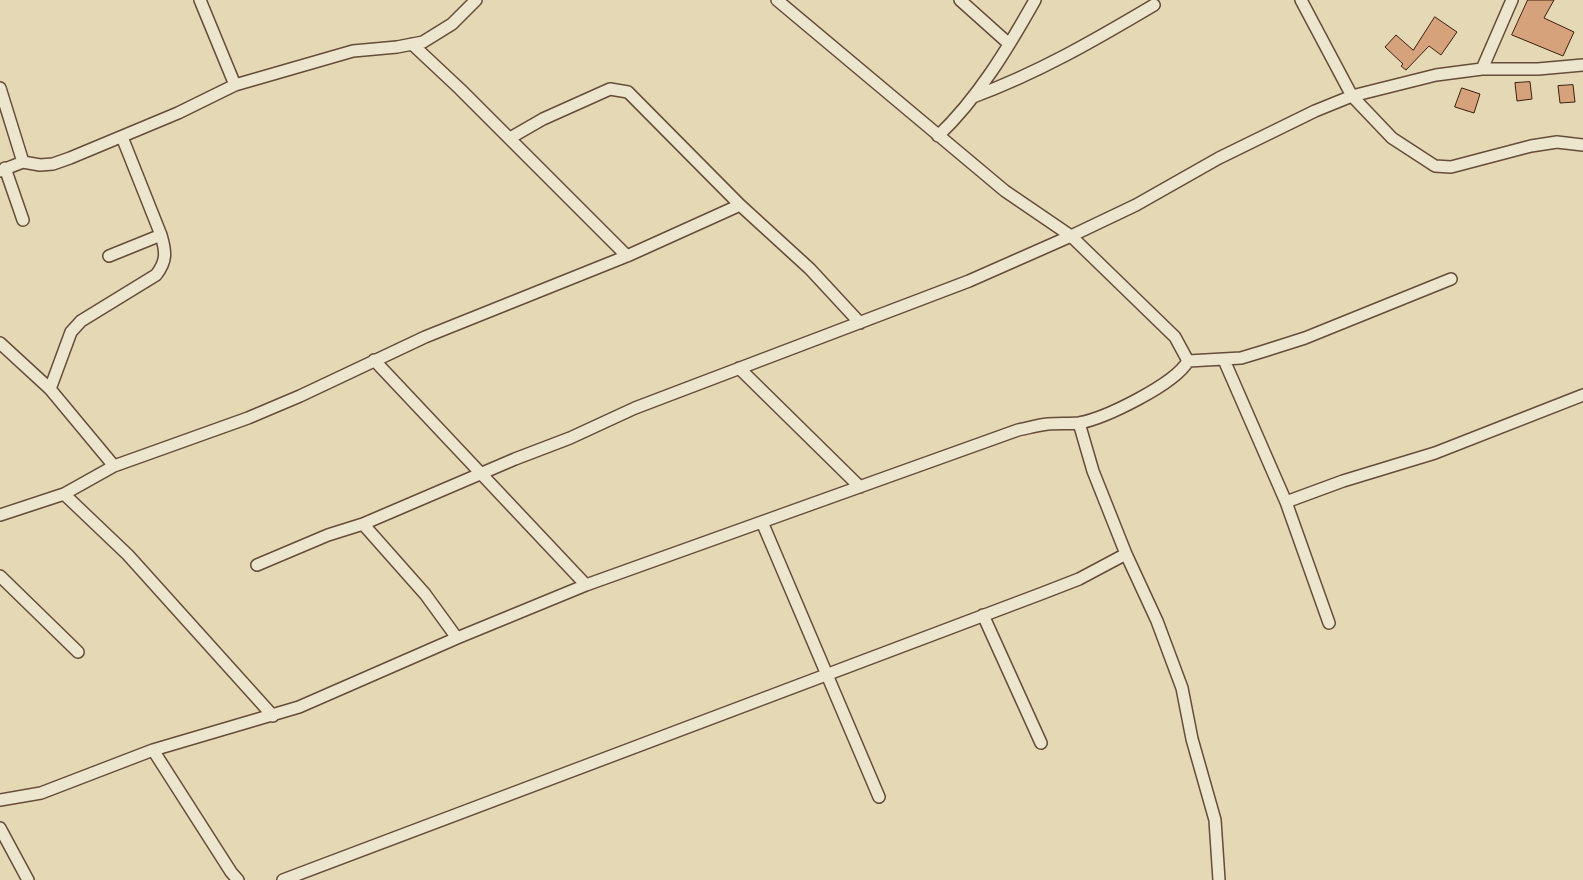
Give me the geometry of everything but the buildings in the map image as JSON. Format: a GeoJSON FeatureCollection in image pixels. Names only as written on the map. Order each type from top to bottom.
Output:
{"type":"FeatureCollection","features":[{"type":"Feature","properties":{"kind":"street"},"geometry":{"type":"LineString","coordinates":[[200,0],[234,85]]}},
{"type":"Feature","properties":{"kind":"street"},"geometry":{"type":"LineString","coordinates":[[23,220],[2,170],[23,162],[40,165],[53,164],[122,137],[234,85],[353,51],[412,44],[437,34],[476,0]]}},
{"type":"Feature","properties":{"kind":"street"},"geometry":{"type":"LineString","coordinates":[[777,0],[1005,191],[1072,236],[1175,338],[1188,361]]}},
{"type":"Feature","properties":{"kind":"street"},"geometry":{"type":"LineString","coordinates":[[960,0],[1008,43]]}},
{"type":"Feature","properties":{"kind":"street"},"geometry":{"type":"LineString","coordinates":[[938,136],[960,115],[973,97],[1035,0]]}},
{"type":"Feature","properties":{"kind":"street"},"geometry":{"type":"LineString","coordinates":[[1301,0],[1352,96],[1392,138],[1440,168],[1546,144],[1563,142],[1583,145]]}},
{"type":"Feature","properties":{"kind":"street"},"geometry":{"type":"LineString","coordinates":[[1482,69],[1512,0]]}},
{"type":"Feature","properties":{"kind":"street"},"geometry":{"type":"LineString","coordinates":[[973,97],[1019,80],[1055,62],[1154,5]]}},
{"type":"Feature","properties":{"kind":"street"},"geometry":{"type":"LineString","coordinates":[[412,44],[510,138],[627,256]]}},
{"type":"Feature","properties":{"kind":"street"},"geometry":{"type":"LineString","coordinates":[[257,565],[481,475],[570,438],[635,408],[969,281],[1072,236],[1136,205],[1254,140],[1352,96],[1436,75],[1482,69],[1538,69],[1583,65]]}},
{"type":"Feature","properties":{"kind":"street"},"geometry":{"type":"LineString","coordinates":[[0,88],[23,162]]}},
{"type":"Feature","properties":{"kind":"street"},"geometry":{"type":"LineString","coordinates":[[510,138],[543,119],[610,89],[623,90],[636,99],[740,204],[810,268],[860,323]]}},
{"type":"Feature","properties":{"kind":"street"},"geometry":{"type":"LineString","coordinates":[[50,389],[71,332],[81,321],[156,275],[164,265],[166,251],[161,235],[122,137]]}},
{"type":"Feature","properties":{"kind":"street"},"geometry":{"type":"LineString","coordinates":[[0,515],[64,494],[114,466],[257,414],[300,396],[374,360],[483,312],[627,256],[740,204]]}},
{"type":"Feature","properties":{"kind":"street"},"geometry":{"type":"LineString","coordinates":[[108,256],[161,235]]}},
{"type":"Feature","properties":{"kind":"street"},"geometry":{"type":"LineString","coordinates":[[0,800],[41,792],[153,750],[273,716],[346,688],[457,638],[586,585],[1018,430],[1049,424],[1079,423],[1101,416],[1164,383],[1178,373],[1188,361],[1241,358],[1305,338],[1451,279]]}},
{"type":"Feature","properties":{"kind":"street"},"geometry":{"type":"LineString","coordinates":[[0,343],[50,389],[114,466]]}},
{"type":"Feature","properties":{"kind":"street"},"geometry":{"type":"LineString","coordinates":[[374,360],[586,585]]}},
{"type":"Feature","properties":{"kind":"street"},"geometry":{"type":"LineString","coordinates":[[1224,360],[1286,502],[1329,623]]}},
{"type":"Feature","properties":{"kind":"street"},"geometry":{"type":"LineString","coordinates":[[739,368],[860,487]]}},
{"type":"Feature","properties":{"kind":"street"},"geometry":{"type":"LineString","coordinates":[[1286,502],[1343,481],[1435,453],[1583,395]]}},
{"type":"Feature","properties":{"kind":"street"},"geometry":{"type":"LineString","coordinates":[[1079,423],[1093,471],[1126,554],[1157,621],[1182,688],[1199,766],[1215,820],[1219,880]]}},
{"type":"Feature","properties":{"kind":"street"},"geometry":{"type":"LineString","coordinates":[[64,494],[128,555],[273,716]]}},
{"type":"Feature","properties":{"kind":"street"},"geometry":{"type":"LineString","coordinates":[[762,522],[825,674],[879,797]]}},
{"type":"Feature","properties":{"kind":"street"},"geometry":{"type":"LineString","coordinates":[[363,524],[425,594],[457,638]]}},
{"type":"Feature","properties":{"kind":"street"},"geometry":{"type":"LineString","coordinates":[[283,880],[597,763],[825,674],[1079,579],[1126,554]]}},
{"type":"Feature","properties":{"kind":"street"},"geometry":{"type":"LineString","coordinates":[[0,576],[78,652]]}},
{"type":"Feature","properties":{"kind":"street"},"geometry":{"type":"LineString","coordinates":[[983,615],[1041,743]]}},
{"type":"Feature","properties":{"kind":"street"},"geometry":{"type":"LineString","coordinates":[[153,750],[238,880]]}},
{"type":"Feature","properties":{"kind":"street"},"geometry":{"type":"LineString","coordinates":[[0,828],[28,880]]}}]}
